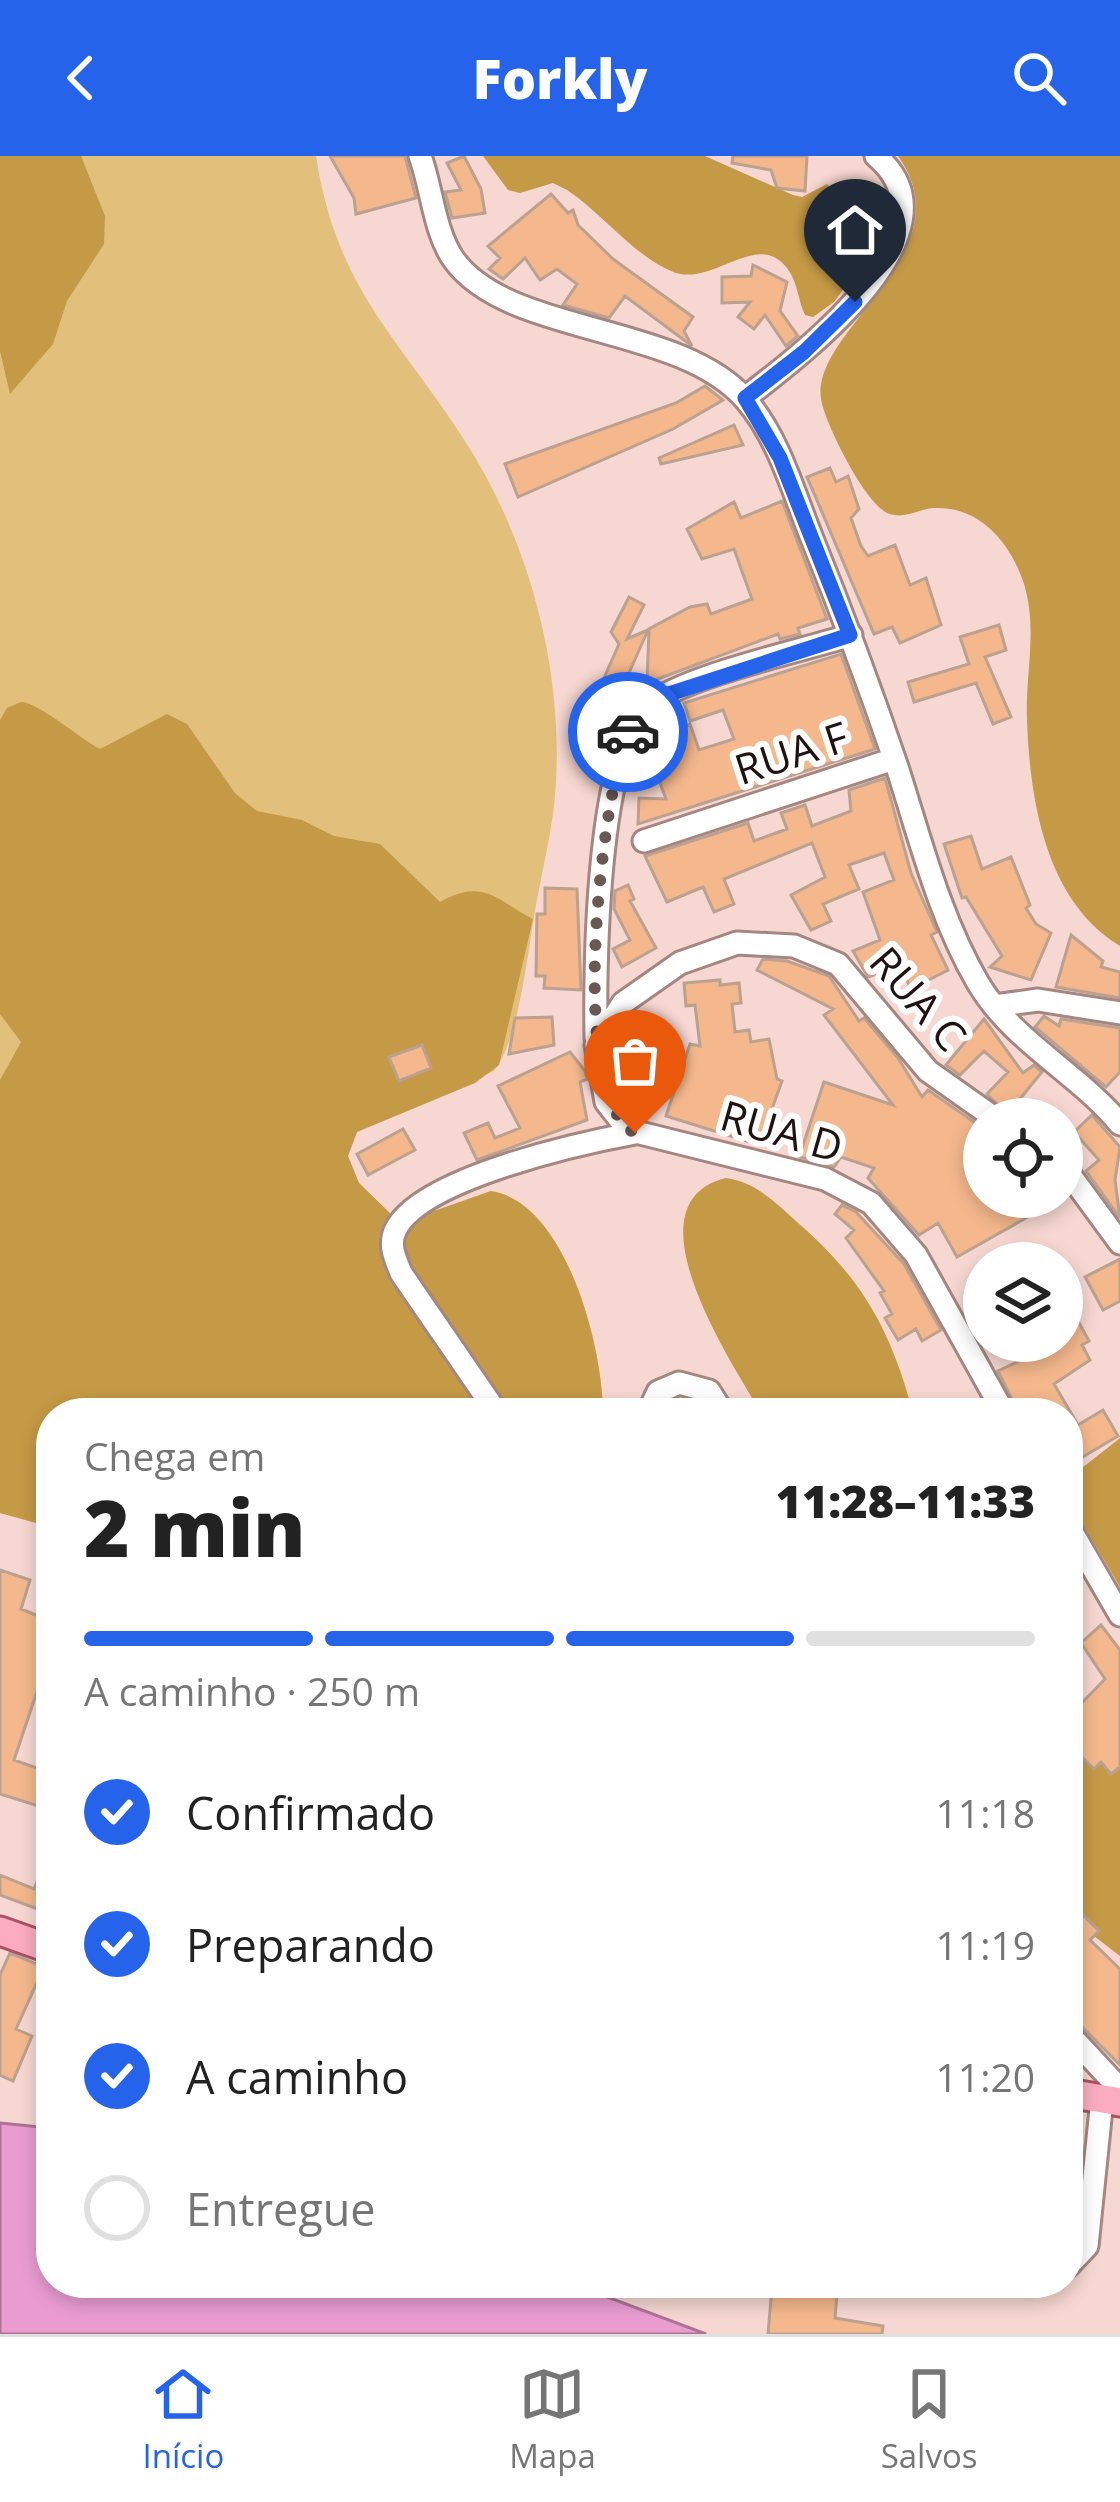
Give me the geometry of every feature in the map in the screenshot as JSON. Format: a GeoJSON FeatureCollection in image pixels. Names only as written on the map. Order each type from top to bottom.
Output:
{"type":"FeatureCollection","features":[{"type":"Feature","properties":{"kind":"main road"},"geometry":{"type":"LineString","coordinates":[[0,1931],[36,1944]]}},
{"type":"Feature","properties":{"kind":"main road"},"geometry":{"type":"LineString","coordinates":[[1083,2094],[1114,2096]]}},
{"type":"Feature","properties":{"kind":"street"},"geometry":{"type":"LineString","coordinates":[[420,156],[446,245],[464,271],[536,310],[669,352],[745,398],[780,458],[850,635],[955,936],[994,1006],[1120,1124]]}},
{"type":"Feature","properties":{"kind":"street"},"geometry":{"type":"LineString","coordinates":[[745,398],[836,322],[884,260],[902,218],[904,195],[897,178],[876,156]]}},
{"type":"Feature","properties":{"kind":"street"},"geometry":{"type":"LineString","coordinates":[[585,1142],[602,1121],[595,978],[614,784],[633,723],[666,695],[850,635]]}},
{"type":"Feature","properties":{"kind":"street","name":"RUA F"},"geometry":{"type":"LineString","coordinates":[[644,842],[894,759]]}},
{"type":"Feature","properties":{"kind":"street","name":"RUA C"},"geometry":{"type":"LineString","coordinates":[[596,1045],[623,1003],[680,963],[716,948],[758,942],[803,948],[846,971],[937,1080],[964,1098]]}},
{"type":"Feature","properties":{"kind":"street"},"geometry":{"type":"LineString","coordinates":[[595,978],[604,998],[623,1003]]}},
{"type":"Feature","properties":{"kind":"street"},"geometry":{"type":"LineString","coordinates":[[994,1006],[1039,1000],[1120,1012]]}},
{"type":"Feature","properties":{"kind":"street","name":"RUA D"},"geometry":{"type":"LineString","coordinates":[[599,1078],[610,1110],[635,1133]]}},
{"type":"Feature","properties":{"kind":"street","name":"RUA D"},"geometry":{"type":"LineString","coordinates":[[487,1398],[401,1273],[392,1250],[395,1230],[431,1197],[585,1142],[635,1133],[825,1179],[871,1203],[910,1246],[996,1398]]}},
{"type":"Feature","properties":{"kind":"street"},"geometry":{"type":"LineString","coordinates":[[1083,1193],[1120,1243]]}},
{"type":"Feature","properties":{"kind":"street"},"geometry":{"type":"LineString","coordinates":[[655,1398],[679,1383],[710,1391],[714,1398]]}},
{"type":"Feature","properties":{"kind":"street"},"geometry":{"type":"LineString","coordinates":[[1083,1551],[1120,1615]]}},
{"type":"Feature","properties":{"kind":"street"},"geometry":{"type":"LineString","coordinates":[[1083,2054],[1114,2096],[1083,2250]]}},
{"type":"Feature","properties":{"kind":"shaded area"},"geometry":{"type":"Polygon","coordinates":[[[0,156],[316,156],[339,244],[356,280],[470,449],[512,531],[541,621],[550,667],[557,760],[554,806],[522,992],[503,1056],[494,1071],[357,1132],[348,1156],[359,1183],[400,1223],[491,1191],[518,1201],[541,1222],[576,1282],[596,1353],[602,1398],[36,1398],[36,1523],[0,1513],[0,156]]]}},
{"type":"Feature","properties":{"kind":"shaded area"},"geometry":{"type":"Polygon","coordinates":[[[0,156],[81,156],[105,216],[104,244],[67,301],[53,344],[10,394],[0,351],[0,156]]]}},
{"type":"Feature","properties":{"kind":"shaded area"},"geometry":{"type":"Polygon","coordinates":[[[483,156],[705,156],[793,195],[802,197],[827,184],[859,219],[869,246],[864,261],[834,302],[813,317],[805,315],[792,276],[777,259],[764,254],[703,273],[671,271],[553,183],[520,193],[508,190],[483,156]]]}},
{"type":"Feature","properties":{"kind":"shaded area"},"geometry":{"type":"Polygon","coordinates":[[[898,156],[1120,156],[1120,946],[1075,903],[1059,876],[1038,816],[1029,751],[1028,601],[1011,555],[992,530],[966,513],[934,508],[896,515],[881,508],[848,464],[824,411],[824,372],[902,257],[914,225],[914,191],[898,156]]]}},
{"type":"Feature","properties":{"kind":"shaded area"},"geometry":{"type":"Polygon","coordinates":[[[29,704],[100,749],[167,714],[187,724],[235,793],[257,811],[302,820],[334,836],[380,844],[440,902],[478,892],[533,919],[499,1065],[475,1083],[357,1132],[348,1156],[359,1183],[400,1223],[491,1191],[518,1201],[541,1222],[576,1282],[596,1353],[602,1398],[36,1398],[36,1523],[0,1513],[0,1080],[21,1042],[0,1014],[0,720],[7,708],[29,704]]]}},
{"type":"Feature","properties":{"kind":"shaded area"},"geometry":{"type":"Polygon","coordinates":[[[726,1178],[747,1184],[820,1243],[871,1307],[895,1356],[908,1398],[752,1398],[711,1324],[685,1250],[684,1218],[697,1193],[726,1178]]]}},
{"type":"Feature","properties":{"kind":"shaded area"},"geometry":{"type":"Polygon","coordinates":[[[1120,1438],[1120,1587],[1083,1524],[1083,1467],[1120,1438]]]}},
{"type":"Feature","properties":{"kind":"shaded area"},"geometry":{"type":"Polygon","coordinates":[[[1083,1713],[1120,1761],[1120,1956],[1083,1928],[1083,1713]]]}},
{"type":"Feature","properties":{"kind":"shaded area"},"geometry":{"type":"Polygon","coordinates":[[[0,2123],[36,2127],[36,2298],[610,2298],[706,2334],[0,2334],[0,2123]]]}},
{"type":"Feature","properties":{"kind":"building"},"geometry":{"type":"Polygon","coordinates":[[[330,156],[405,156],[416,198],[356,214],[354,198],[330,156]]]}},
{"type":"Feature","properties":{"kind":"building"},"geometry":{"type":"Polygon","coordinates":[[[464,156],[481,189],[485,213],[452,218],[445,192],[461,190],[447,163],[464,156]]]}},
{"type":"Feature","properties":{"kind":"building"},"geometry":{"type":"Polygon","coordinates":[[[733,156],[807,156],[805,191],[777,188],[771,170],[732,163],[733,156]]]}},
{"type":"Feature","properties":{"kind":"building"},"geometry":{"type":"Polygon","coordinates":[[[551,194],[568,213],[573,210],[578,225],[613,259],[693,317],[684,331],[692,346],[625,296],[609,318],[563,305],[577,284],[557,269],[540,280],[525,258],[503,279],[489,269],[500,258],[488,246],[551,194]]]}},
{"type":"Feature","properties":{"kind":"building"},"geometry":{"type":"Polygon","coordinates":[[[753,265],[787,282],[780,311],[798,336],[786,346],[765,315],[754,329],[738,317],[750,302],[722,303],[722,277],[751,276],[753,265]]]}},
{"type":"Feature","properties":{"kind":"building"},"geometry":{"type":"Polygon","coordinates":[[[705,386],[723,400],[673,429],[518,497],[505,464],[676,403],[705,386]]]}},
{"type":"Feature","properties":{"kind":"building"},"geometry":{"type":"Polygon","coordinates":[[[734,425],[743,445],[661,464],[659,458],[734,425]]]}},
{"type":"Feature","properties":{"kind":"building"},"geometry":{"type":"Polygon","coordinates":[[[830,468],[836,482],[848,476],[859,509],[851,518],[868,556],[895,545],[910,585],[926,578],[941,625],[900,643],[892,627],[874,634],[807,477],[830,468]]]}},
{"type":"Feature","properties":{"kind":"building"},"geometry":{"type":"Polygon","coordinates":[[[782,501],[827,619],[798,628],[800,634],[780,639],[778,634],[647,683],[649,629],[690,607],[707,604],[711,614],[752,599],[734,549],[702,559],[687,529],[734,502],[741,518],[782,501]]]}},
{"type":"Feature","properties":{"kind":"building"},"geometry":{"type":"Polygon","coordinates":[[[629,597],[644,605],[627,639],[648,630],[613,709],[625,713],[617,726],[596,716],[599,707],[592,705],[619,644],[611,632],[629,597]]]}},
{"type":"Feature","properties":{"kind":"building"},"geometry":{"type":"Polygon","coordinates":[[[999,625],[1006,650],[985,657],[1011,717],[993,724],[976,683],[914,702],[908,682],[969,664],[960,637],[999,625]]]}},
{"type":"Feature","properties":{"kind":"building"},"geometry":{"type":"Polygon","coordinates":[[[841,654],[875,749],[638,824],[639,798],[666,799],[654,767],[676,758],[667,733],[690,724],[699,750],[734,739],[723,710],[690,721],[684,703],[841,654]]]}},
{"type":"Feature","properties":{"kind":"building"},"geometry":{"type":"Polygon","coordinates":[[[885,778],[911,873],[937,932],[931,935],[948,970],[911,989],[900,966],[868,977],[853,951],[880,940],[863,892],[894,880],[884,853],[849,865],[859,889],[823,904],[831,921],[811,930],[791,895],[825,877],[812,843],[724,879],[734,904],[714,912],[703,887],[667,902],[645,856],[748,823],[754,841],[787,829],[781,813],[805,805],[812,826],[851,811],[849,790],[885,778]]]}},
{"type":"Feature","properties":{"kind":"building"},"geometry":{"type":"Polygon","coordinates":[[[971,836],[982,869],[1011,857],[1030,905],[1026,908],[1036,924],[1051,933],[1031,980],[990,967],[1002,956],[966,897],[962,898],[944,844],[971,836]]]}},
{"type":"Feature","properties":{"kind":"building"},"geometry":{"type":"Polygon","coordinates":[[[628,885],[634,899],[630,901],[656,948],[622,967],[613,949],[630,940],[614,909],[615,891],[628,885]]]}},
{"type":"Feature","properties":{"kind":"building"},"geometry":{"type":"Polygon","coordinates":[[[545,888],[577,889],[581,990],[544,988],[545,976],[536,976],[537,914],[545,914],[545,888]]]}},
{"type":"Feature","properties":{"kind":"building"},"geometry":{"type":"Polygon","coordinates":[[[1071,935],[1103,961],[1101,967],[1120,972],[1120,998],[1056,987],[1071,935]]]}},
{"type":"Feature","properties":{"kind":"building"},"geometry":{"type":"Polygon","coordinates":[[[763,959],[787,961],[829,976],[859,1021],[864,1018],[898,1058],[922,1097],[928,1090],[963,1114],[963,1218],[1026,1218],[984,1242],[963,1242],[963,1254],[957,1257],[938,1223],[919,1235],[868,1178],[874,1168],[841,1157],[834,1167],[799,1157],[824,1082],[893,1105],[824,1015],[833,1009],[757,970],[763,959]]]}},
{"type":"Feature","properties":{"kind":"building"},"geometry":{"type":"Polygon","coordinates":[[[720,980],[720,985],[739,983],[741,1003],[732,1004],[735,1032],[749,1030],[751,1042],[769,1039],[777,1079],[782,1081],[759,1145],[666,1116],[690,1044],[700,1046],[695,1005],[686,1006],[684,983],[720,980]]]}},
{"type":"Feature","properties":{"kind":"building"},"geometry":{"type":"Polygon","coordinates":[[[1044,1016],[1059,1026],[1061,1019],[1120,1028],[1120,1072],[1106,1087],[1035,1027],[1044,1016]]]}},
{"type":"Feature","properties":{"kind":"building"},"geometry":{"type":"Polygon","coordinates":[[[552,1017],[554,1045],[509,1054],[515,1018],[552,1017]]]}},
{"type":"Feature","properties":{"kind":"building"},"geometry":{"type":"Polygon","coordinates":[[[984,1019],[1023,1073],[1034,1065],[1042,1072],[1021,1098],[991,1098],[987,1094],[1008,1072],[984,1051],[960,1075],[946,1065],[984,1019]]]}},
{"type":"Feature","properties":{"kind":"building"},"geometry":{"type":"Polygon","coordinates":[[[422,1045],[431,1068],[399,1081],[389,1057],[422,1045]]]}},
{"type":"Feature","properties":{"kind":"building"},"geometry":{"type":"Polygon","coordinates":[[[570,1052],[587,1079],[580,1082],[587,1120],[477,1160],[464,1133],[488,1123],[495,1138],[520,1128],[498,1086],[570,1052]]]}},
{"type":"Feature","properties":{"kind":"building"},"geometry":{"type":"Polygon","coordinates":[[[1092,1115],[1120,1147],[1115,1180],[1120,1218],[1086,1171],[1099,1160],[1083,1142],[1083,1124],[1092,1115]]]}},
{"type":"Feature","properties":{"kind":"building"},"geometry":{"type":"Polygon","coordinates":[[[403,1129],[415,1150],[368,1175],[357,1154],[403,1129]]]}},
{"type":"Feature","properties":{"kind":"building"},"geometry":{"type":"Polygon","coordinates":[[[842,1205],[856,1212],[904,1264],[941,1330],[922,1341],[916,1329],[898,1340],[885,1318],[892,1314],[880,1293],[884,1291],[846,1238],[854,1230],[835,1214],[842,1205]]]}},
{"type":"Feature","properties":{"kind":"building"},"geometry":{"type":"Polygon","coordinates":[[[1120,1259],[1120,1301],[1103,1310],[1085,1277],[1120,1259]]]}},
{"type":"Feature","properties":{"kind":"building"},"geometry":{"type":"Polygon","coordinates":[[[1083,1347],[1090,1360],[1054,1384],[1062,1398],[1012,1398],[998,1371],[1017,1362],[1083,1362],[1083,1347]]]}},
{"type":"Feature","properties":{"kind":"building"},"geometry":{"type":"Polygon","coordinates":[[[1103,1410],[1118,1436],[1083,1457],[1083,1422],[1103,1410]]]}},
{"type":"Feature","properties":{"kind":"building"},"geometry":{"type":"Polygon","coordinates":[[[0,1570],[30,1580],[21,1609],[36,1615],[36,1695],[14,1760],[36,1768],[36,1805],[0,1794],[0,1570]]]}},
{"type":"Feature","properties":{"kind":"building"},"geometry":{"type":"Polygon","coordinates":[[[1101,1625],[1120,1650],[1120,1767],[1111,1774],[1101,1762],[1094,1769],[1083,1758],[1083,1702],[1105,1679],[1083,1641],[1101,1625]]]}},
{"type":"Feature","properties":{"kind":"building"},"geometry":{"type":"Polygon","coordinates":[[[0,1875],[34,1889],[36,1884],[36,1908],[0,1895],[0,1875]]]}},
{"type":"Feature","properties":{"kind":"building"},"geometry":{"type":"Polygon","coordinates":[[[1083,1915],[1099,1931],[1090,1940],[1120,1969],[1120,2065],[1083,2028],[1083,1915]]]}},
{"type":"Feature","properties":{"kind":"building"},"geometry":{"type":"Polygon","coordinates":[[[10,1953],[36,1964],[36,1985],[16,2029],[32,2036],[13,2081],[0,2075],[0,1975],[10,1953]]]}},
{"type":"Feature","properties":{"kind":"building"},"geometry":{"type":"Polygon","coordinates":[[[771,2298],[837,2298],[835,2318],[883,2326],[882,2334],[768,2334],[771,2298]]]}},
{"type":"Feature","properties":{"kind":"way so far"},"geometry":{"type":"LineString","coordinates":[[628,732],[611,802],[595,988],[599,1078],[616,1119],[635,1133]]}},
{"type":"Feature","properties":{"kind":"route"},"geometry":{"type":"LineString","coordinates":[[628,732],[648,706],[666,695],[850,635],[780,458],[745,398],[804,352],[855,302]]}}]}
